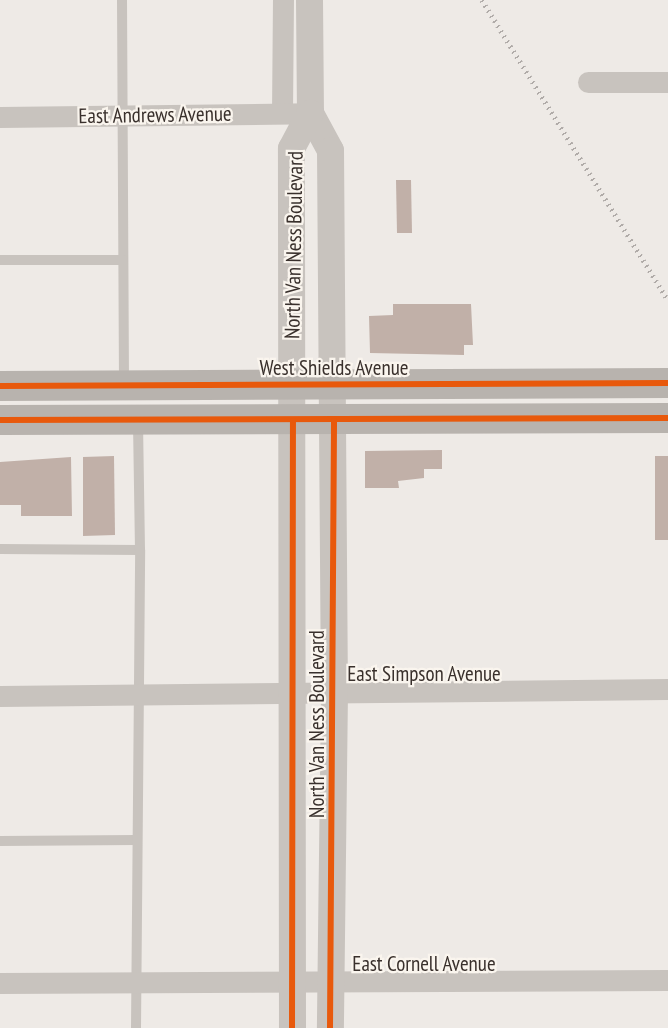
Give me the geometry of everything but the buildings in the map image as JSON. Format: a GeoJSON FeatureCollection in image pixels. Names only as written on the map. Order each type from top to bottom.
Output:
{"type":"FeatureCollection","features":[{"type":"Feature","properties":{"kind":"main road","name":"West Shields Avenue"},"geometry":{"type":"LineString","coordinates":[[0,386],[668,383]]}},
{"type":"Feature","properties":{"kind":"main road"},"geometry":{"type":"LineString","coordinates":[[0,420],[334,421],[668,418]]}},
{"type":"Feature","properties":{"kind":"street"},"geometry":{"type":"LineString","coordinates":[[282,113],[283,0]]}},
{"type":"Feature","properties":{"kind":"street","name":"North Van Ness Boulevard"},"geometry":{"type":"LineString","coordinates":[[308,5],[310,113],[330,150],[334,385],[334,691],[330,1028]]}},
{"type":"Feature","properties":{"kind":"street"},"geometry":{"type":"LineString","coordinates":[[588,82],[668,82]]}},
{"type":"Feature","properties":{"kind":"street","name":"East Andrews Avenue"},"geometry":{"type":"LineString","coordinates":[[0,117],[310,113]]}},
{"type":"Feature","properties":{"kind":"street","name":"North Van Ness Boulevard"},"geometry":{"type":"LineString","coordinates":[[292,1028],[291,148],[310,113]]}},
{"type":"Feature","properties":{"kind":"street","name":"East Simpson Avenue"},"geometry":{"type":"LineString","coordinates":[[0,696],[293,691],[668,689]]}},
{"type":"Feature","properties":{"kind":"street","name":"East Cornell Avenue"},"geometry":{"type":"LineString","coordinates":[[0,983],[668,980]]}},
{"type":"Feature","properties":{"kind":"lane"},"geometry":{"type":"LineString","coordinates":[[122,0],[124,384]]}},
{"type":"Feature","properties":{"kind":"lane"},"geometry":{"type":"LineString","coordinates":[[0,260],[123,260]]}},
{"type":"Feature","properties":{"kind":"lane"},"geometry":{"type":"LineString","coordinates":[[136,1028],[140,550],[138,421]]}},
{"type":"Feature","properties":{"kind":"lane"},"geometry":{"type":"LineString","coordinates":[[0,549],[140,550]]}},
{"type":"Feature","properties":{"kind":"lane"},"geometry":{"type":"LineString","coordinates":[[0,840],[136,840]]}},
{"type":"Feature","properties":{"kind":"railway"},"geometry":{"type":"LineString","coordinates":[[482,0],[668,300]]}},
{"type":"Feature","properties":{"kind":"cycle path"},"geometry":{"type":"LineString","coordinates":[[0,386],[668,383]]}},
{"type":"Feature","properties":{"kind":"cycle path"},"geometry":{"type":"LineString","coordinates":[[0,420],[668,418]]}},
{"type":"Feature","properties":{"kind":"cycle path"},"geometry":{"type":"LineString","coordinates":[[292,1028],[293,421]]}},
{"type":"Feature","properties":{"kind":"cycle path"},"geometry":{"type":"LineString","coordinates":[[330,1028],[334,421]]}}]}
